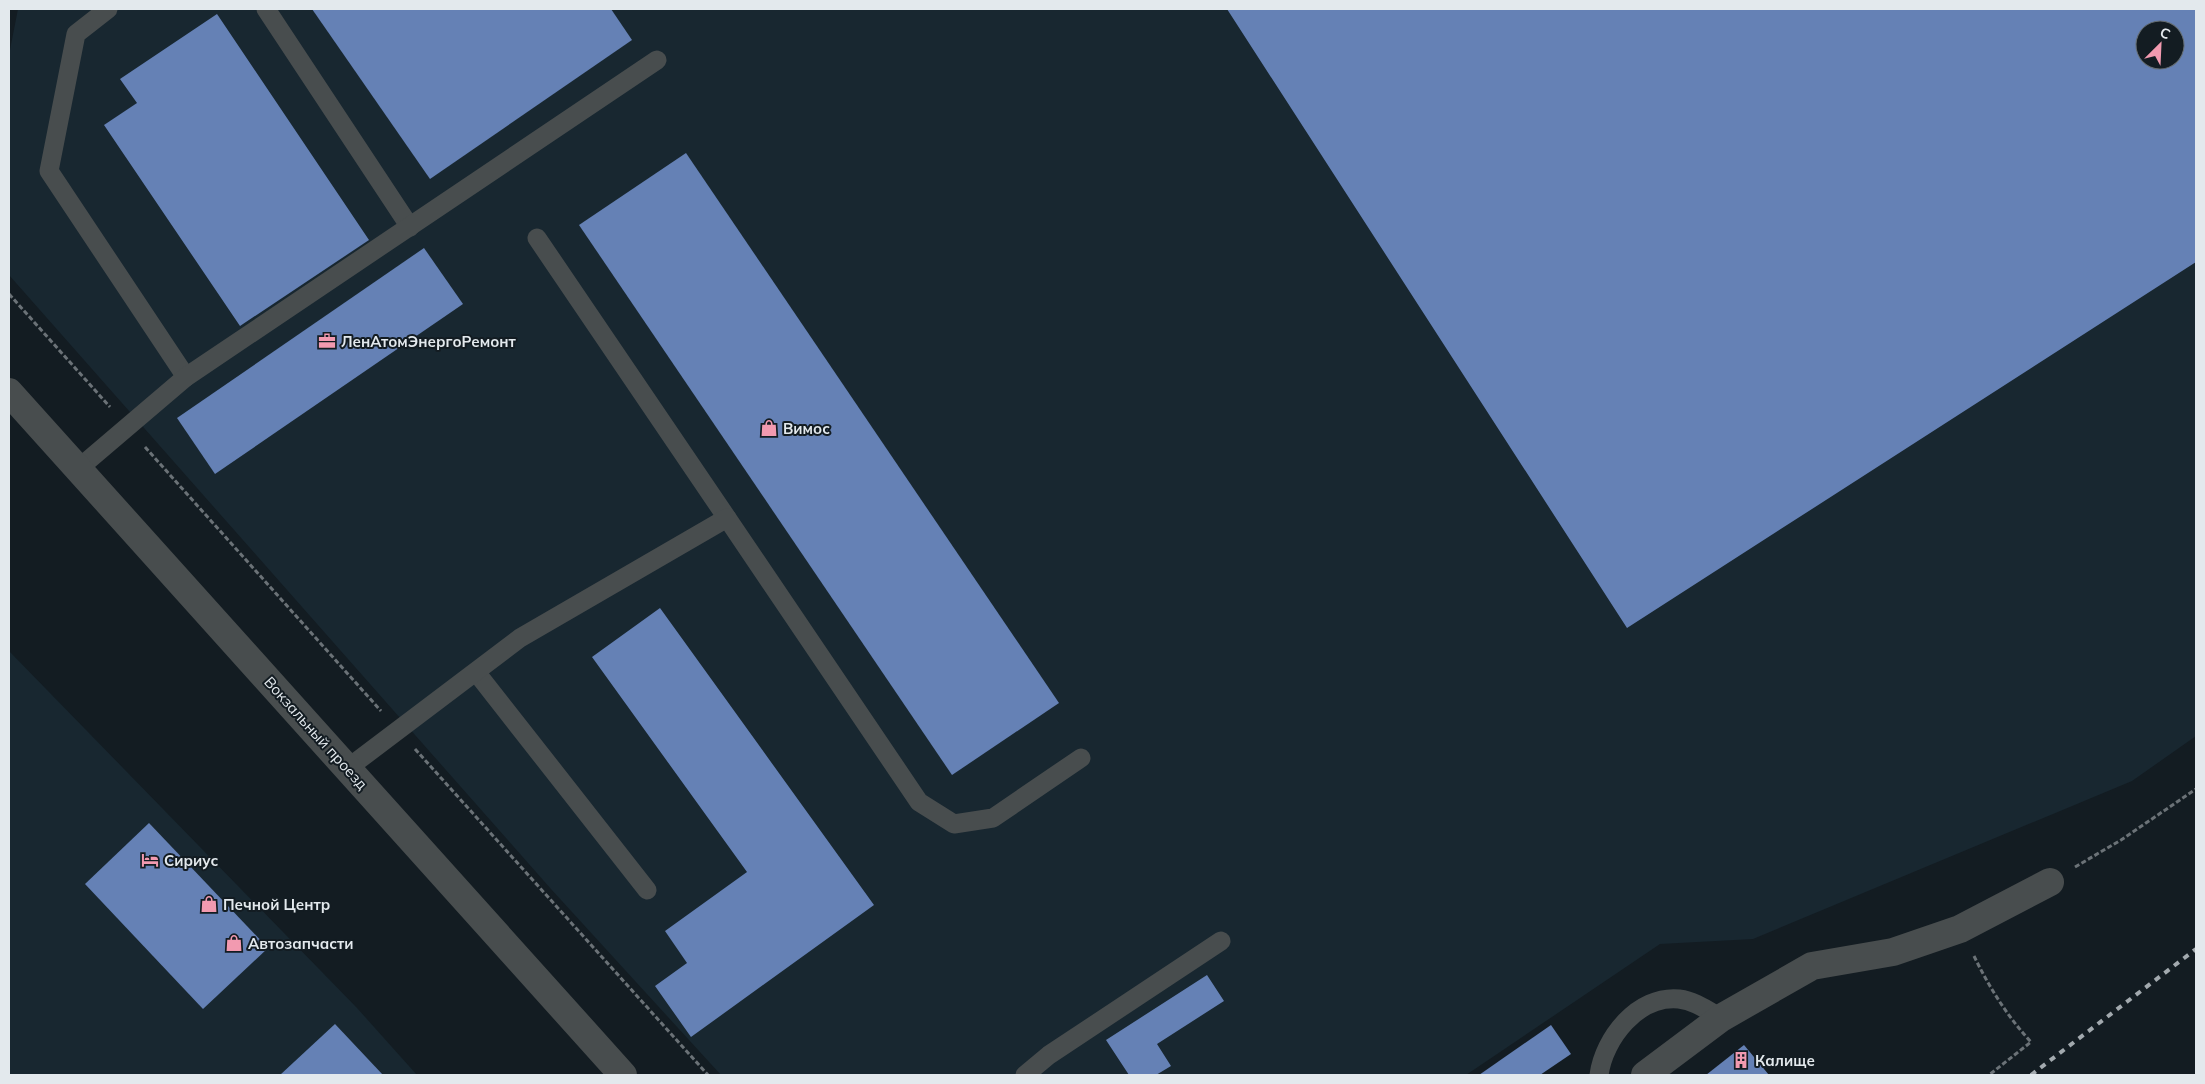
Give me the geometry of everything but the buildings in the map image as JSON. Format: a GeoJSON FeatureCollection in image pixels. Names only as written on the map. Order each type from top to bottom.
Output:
{"type":"FeatureCollection","features":[{"type":"Feature","properties":{"kind":"street","name":"Вокзальный проезд"},"geometry":{"type":"LineString","coordinates":[[9,392],[623,1075]]}},
{"type":"Feature","properties":{"kind":"street"},"geometry":{"type":"LineString","coordinates":[[1645,1075],[1721,1018],[1812,966],[1893,952],[1960,929],[2050,882]]}},
{"type":"Feature","properties":{"kind":"lane"},"geometry":{"type":"LineString","coordinates":[[108,9],[76,34],[49,171],[186,377]]}},
{"type":"Feature","properties":{"kind":"lane"},"geometry":{"type":"LineString","coordinates":[[266,9],[410,227]]}},
{"type":"Feature","properties":{"kind":"lane"},"geometry":{"type":"LineString","coordinates":[[78,469],[186,377],[658,60]]}},
{"type":"Feature","properties":{"kind":"lane"},"geometry":{"type":"LineString","coordinates":[[537,238],[919,802],[954,824],[993,818],[1081,758]]}},
{"type":"Feature","properties":{"kind":"lane"},"geometry":{"type":"LineString","coordinates":[[348,768],[520,638],[727,518]]}},
{"type":"Feature","properties":{"kind":"lane"},"geometry":{"type":"LineString","coordinates":[[476,672],[647,890]]}},
{"type":"Feature","properties":{"kind":"lane"},"geometry":{"type":"LineString","coordinates":[[1024,1075],[1049,1055],[1221,941]]}},
{"type":"Feature","properties":{"kind":"lane"},"geometry":{"type":"LineString","coordinates":[[1599,1075],[1600,1066],[1617,1031],[1631,1015],[1649,1005],[1661,1000],[1679,999],[1698,1004],[1721,1018]]}},
{"type":"Feature","properties":{"kind":"path"},"geometry":{"type":"LineString","coordinates":[[9,294],[708,1075]]}},
{"type":"Feature","properties":{"kind":"path"},"geometry":{"type":"LineString","coordinates":[[2050,882],[2121,840],[2196,789]]}},
{"type":"Feature","properties":{"kind":"path"},"geometry":{"type":"LineString","coordinates":[[1960,929],[1986,981],[2015,1024],[2031,1042],[1989,1075]]}},
{"type":"Feature","properties":{"kind":"shaded area"},"geometry":{"type":"Polygon","coordinates":[[[18,9],[2196,9],[2196,736],[2132,781],[1753,939],[1660,944],[1466,1075],[721,1075],[551,889],[9,275],[9,55],[18,9]]]}},
{"type":"Feature","properties":{"kind":"shaded area"},"geometry":{"type":"Polygon","coordinates":[[[9,651],[357,1008],[417,1075],[9,1075],[9,651]]]}},
{"type":"Feature","properties":{"kind":"railway"},"geometry":{"type":"LineString","coordinates":[[2031,1075],[2196,949]]}},
{"type":"Feature","properties":{"kind":"place","name":"ЛенАтомЭнергоРемонт"},"geometry":{"type":"Point","coordinates":[327,341]}},
{"type":"Feature","properties":{"kind":"place","name":"Вимос"},"geometry":{"type":"Point","coordinates":[769,428]}},
{"type":"Feature","properties":{"kind":"place","name":"Сириус"},"geometry":{"type":"Point","coordinates":[150,860]}},
{"type":"Feature","properties":{"kind":"place","name":"Печной Центр"},"geometry":{"type":"Point","coordinates":[209,904]}},
{"type":"Feature","properties":{"kind":"place","name":"Автозапчасти"},"geometry":{"type":"Point","coordinates":[234,943]}},
{"type":"Feature","properties":{"kind":"place","name":"Калище"},"geometry":{"type":"Point","coordinates":[1741,1060]}}]}
